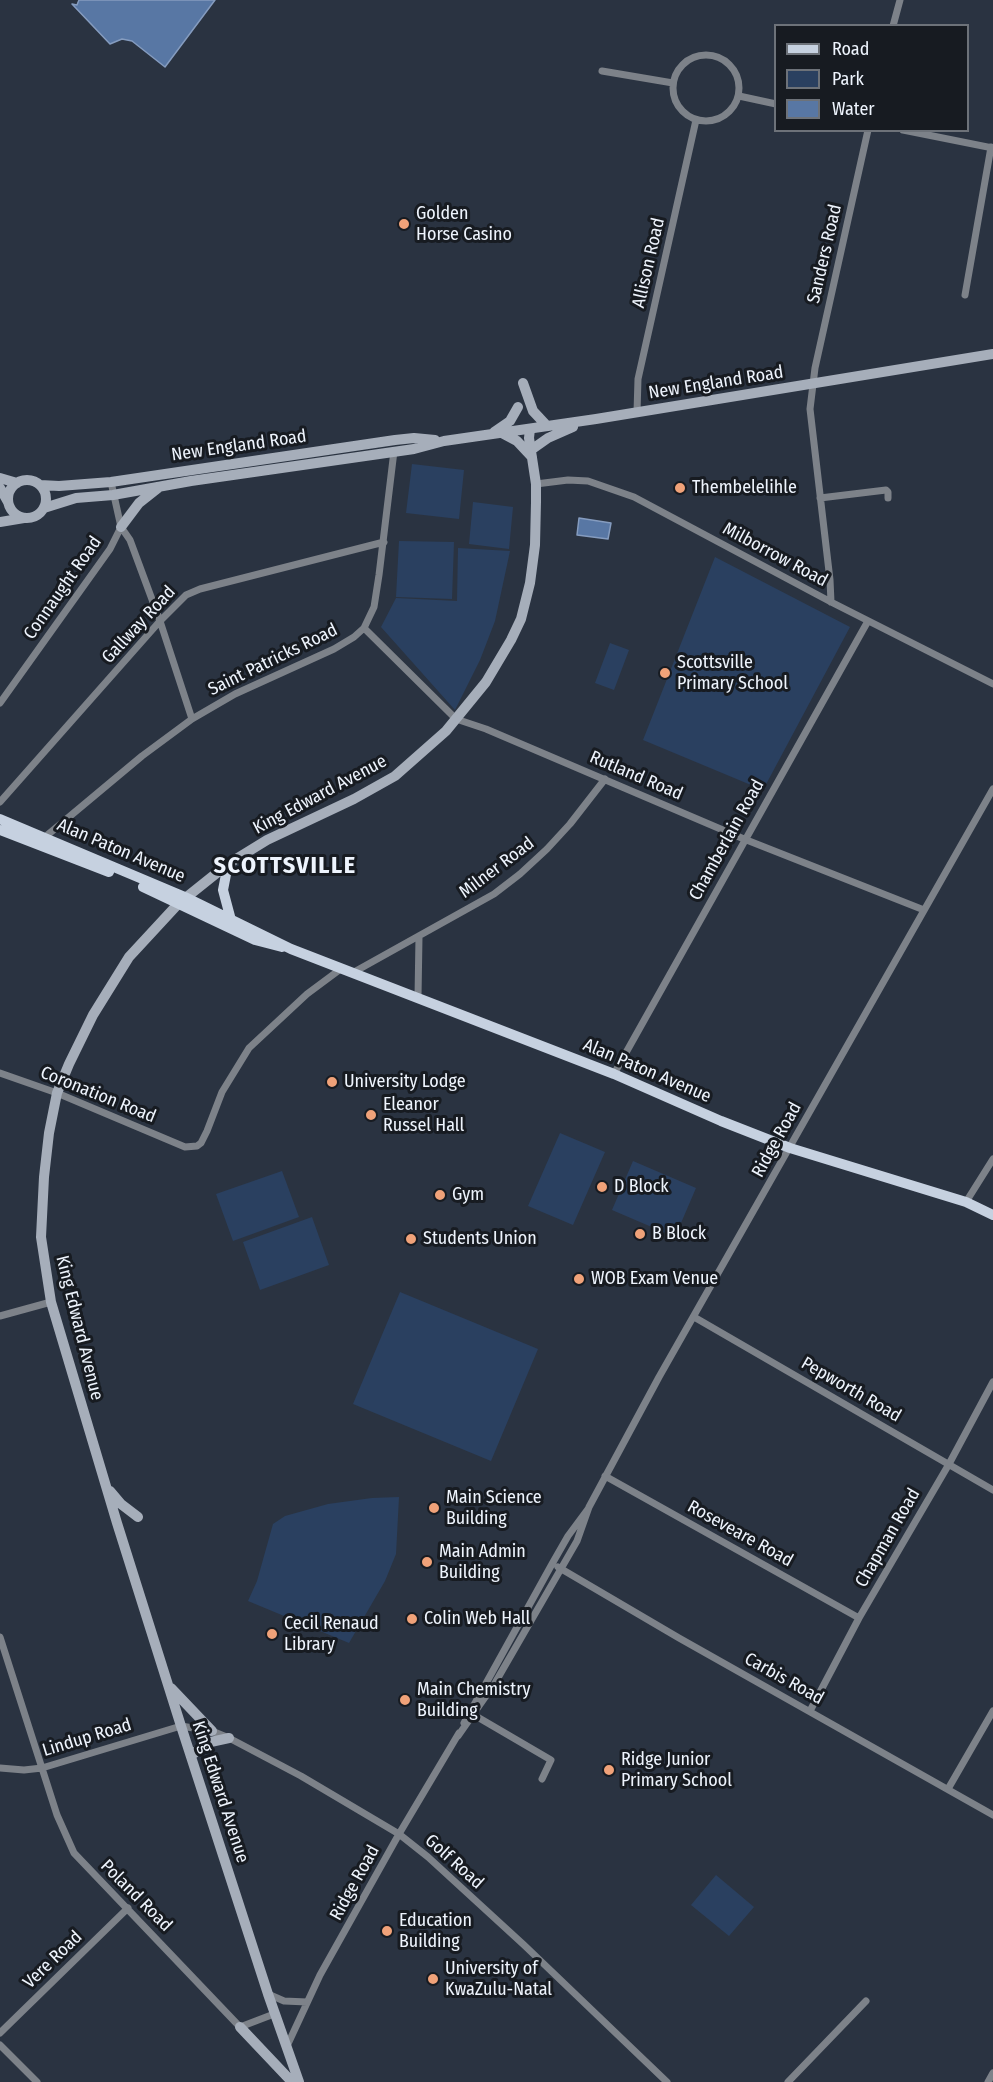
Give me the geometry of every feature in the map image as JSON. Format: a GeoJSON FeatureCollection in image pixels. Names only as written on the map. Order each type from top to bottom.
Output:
{"type":"FeatureCollection","features":[{"type":"Feature","properties":{"kind":"main road","name":"Alan Paton Avenue"},"geometry":{"type":"LineString","coordinates":[[0,819],[45,837],[182,900],[255,940],[271,946],[291,949]]}},
{"type":"Feature","properties":{"kind":"main road","name":"Alan Paton Avenue"},"geometry":{"type":"LineString","coordinates":[[0,831],[182,900],[231,920],[291,949],[614,1074],[721,1121],[790,1148],[966,1202],[993,1215]]}},
{"type":"Feature","properties":{"kind":"main road"},"geometry":{"type":"LineString","coordinates":[[228,864],[223,890],[231,920]]}},
{"type":"Feature","properties":{"kind":"street"},"geometry":{"type":"LineString","coordinates":[[894,24],[900,0]]}},
{"type":"Feature","properties":{"kind":"street"},"geometry":{"type":"LineString","coordinates":[[713,55],[723,59],[737,75],[740,85],[739,96],[733,108],[723,117],[710,122],[696,120],[678,106],[674,99],[673,83],[676,73],[683,64],[692,58],[713,55]]}},
{"type":"Feature","properties":{"kind":"street"},"geometry":{"type":"LineString","coordinates":[[602,71],[673,83]]}},
{"type":"Feature","properties":{"kind":"street"},"geometry":{"type":"LineString","coordinates":[[739,96],[774,104]]}},
{"type":"Feature","properties":{"kind":"street","name":"Allison Road"},"geometry":{"type":"LineString","coordinates":[[637,412],[638,379],[696,120]]}},
{"type":"Feature","properties":{"kind":"street","name":"Sanders Road"},"geometry":{"type":"LineString","coordinates":[[831,602],[810,409],[812,384],[868,132]]}},
{"type":"Feature","properties":{"kind":"street"},"geometry":{"type":"LineString","coordinates":[[913,132],[992,148],[965,295]]}},
{"type":"Feature","properties":{"kind":"street","name":"New England Road"},"geometry":{"type":"LineString","coordinates":[[44,508],[76,498],[112,495],[414,449],[444,441],[501,433],[527,432],[547,426],[993,354]]}},
{"type":"Feature","properties":{"kind":"street"},"geometry":{"type":"LineString","coordinates":[[523,383],[533,411],[547,426]]}},
{"type":"Feature","properties":{"kind":"street"},"geometry":{"type":"LineString","coordinates":[[488,435],[510,421],[518,407]]}},
{"type":"Feature","properties":{"kind":"street"},"geometry":{"type":"LineString","coordinates":[[501,433],[517,441],[532,454],[556,434],[596,419]]}},
{"type":"Feature","properties":{"kind":"street","name":"King Edward Avenue"},"geometry":{"type":"LineString","coordinates":[[299,2082],[274,2014],[167,1683],[51,1302],[42,1245],[42,1215],[49,1133],[57,1093],[89,1022],[138,945],[182,900],[228,864],[284,831],[354,799],[394,776],[425,751],[456,719],[497,666],[521,619],[533,566],[536,484],[527,432]]}},
{"type":"Feature","properties":{"kind":"street","name":"New England Road"},"geometry":{"type":"LineString","coordinates":[[40,485],[59,486],[111,482],[395,440],[414,438],[444,441]]}},
{"type":"Feature","properties":{"kind":"street","name":"Saint Patricks Road"},"geometry":{"type":"LineString","coordinates":[[45,837],[142,756],[192,718],[235,694],[334,649],[364,628],[374,607],[384,542],[395,440]]}},
{"type":"Feature","properties":{"kind":"street"},"geometry":{"type":"LineString","coordinates":[[0,478],[17,483],[31,481],[40,485],[46,498],[44,508],[37,515],[0,522]]}},
{"type":"Feature","properties":{"kind":"street","name":"Milborrow Road"},"geometry":{"type":"LineString","coordinates":[[536,484],[568,480],[588,481],[634,497],[831,602],[993,684]]}},
{"type":"Feature","properties":{"kind":"street","name":"Connaught Road"},"geometry":{"type":"LineString","coordinates":[[0,703],[110,549],[121,527],[112,495],[111,482]]}},
{"type":"Feature","properties":{"kind":"street"},"geometry":{"type":"LineString","coordinates":[[0,514],[8,504],[10,491],[17,483]]}},
{"type":"Feature","properties":{"kind":"street"},"geometry":{"type":"LineString","coordinates":[[161,486],[139,503],[121,527],[130,540],[192,718]]}},
{"type":"Feature","properties":{"kind":"street"},"geometry":{"type":"LineString","coordinates":[[0,488],[15,514],[24,518]]}},
{"type":"Feature","properties":{"kind":"street"},"geometry":{"type":"LineString","coordinates":[[820,498],[886,490],[888,498]]}},
{"type":"Feature","properties":{"kind":"street","name":"Gallway Road"},"geometry":{"type":"LineString","coordinates":[[0,802],[182,598],[200,589],[384,542]]}},
{"type":"Feature","properties":{"kind":"street","name":"Chamberlain Road"},"geometry":{"type":"LineString","coordinates":[[614,1074],[868,621]]}},
{"type":"Feature","properties":{"kind":"street","name":"Rutland Road"},"geometry":{"type":"LineString","coordinates":[[364,628],[456,719],[486,729],[744,839],[924,910]]}},
{"type":"Feature","properties":{"kind":"street","name":"Milner Road"},"geometry":{"type":"LineString","coordinates":[[354,972],[494,894],[520,874],[570,824],[605,779]]}},
{"type":"Feature","properties":{"kind":"street","name":"Ridge Road"},"geometry":{"type":"LineString","coordinates":[[458,1736],[495,1683],[577,1541],[589,1507],[605,1476],[924,910],[990,801],[993,789]]}},
{"type":"Feature","properties":{"kind":"street"},"geometry":{"type":"LineString","coordinates":[[418,937],[418,997]]}},
{"type":"Feature","properties":{"kind":"street","name":"Coronation Road"},"geometry":{"type":"LineString","coordinates":[[0,1073],[57,1093],[185,1147],[197,1146],[201,1143],[222,1092],[249,1048],[307,994],[342,968]]}},
{"type":"Feature","properties":{"kind":"street"},"geometry":{"type":"LineString","coordinates":[[966,1202],[993,1159]]}},
{"type":"Feature","properties":{"kind":"street"},"geometry":{"type":"LineString","coordinates":[[0,1316],[51,1302]]}},
{"type":"Feature","properties":{"kind":"street","name":"Pepworth Road"},"geometry":{"type":"LineString","coordinates":[[694,1317],[993,1490]]}},
{"type":"Feature","properties":{"kind":"street","name":"Chapman Road"},"geometry":{"type":"LineString","coordinates":[[810,1711],[859,1618],[949,1464],[993,1382]]}},
{"type":"Feature","properties":{"kind":"street","name":"Roseveare Road"},"geometry":{"type":"LineString","coordinates":[[605,1476],[859,1618]]}},
{"type":"Feature","properties":{"kind":"street"},"geometry":{"type":"LineString","coordinates":[[105,1483],[117,1500],[138,1517]]}},
{"type":"Feature","properties":{"kind":"street","name":"Ridge Road"},"geometry":{"type":"LineString","coordinates":[[286,2048],[307,2002],[399,1833],[458,1736],[568,1536],[589,1507]]}},
{"type":"Feature","properties":{"kind":"street","name":"Carbis Road"},"geometry":{"type":"LineString","coordinates":[[552,1564],[993,1815]]}},
{"type":"Feature","properties":{"kind":"street"},"geometry":{"type":"LineString","coordinates":[[0,1637],[42,1768]]}},
{"type":"Feature","properties":{"kind":"street"},"geometry":{"type":"LineString","coordinates":[[167,1683],[212,1731]]}},
{"type":"Feature","properties":{"kind":"street"},"geometry":{"type":"LineString","coordinates":[[948,1789],[993,1711]]}},
{"type":"Feature","properties":{"kind":"street"},"geometry":{"type":"LineString","coordinates":[[474,1715],[550,1760],[542,1779]]}},
{"type":"Feature","properties":{"kind":"street","name":"Lindup Road"},"geometry":{"type":"LineString","coordinates":[[0,1768],[24,1770],[42,1768],[181,1726]]}},
{"type":"Feature","properties":{"kind":"street","name":"Golf Road"},"geometry":{"type":"LineString","coordinates":[[181,1726],[212,1731],[229,1738],[301,1776],[399,1833],[524,1945],[667,2082]]}},
{"type":"Feature","properties":{"kind":"street"},"geometry":{"type":"LineString","coordinates":[[191,1756],[206,1743],[229,1738]]}},
{"type":"Feature","properties":{"kind":"street","name":"Poland Road"},"geometry":{"type":"LineString","coordinates":[[42,1768],[64,1835],[74,1853],[240,2026]]}},
{"type":"Feature","properties":{"kind":"street","name":"Vere Road"},"geometry":{"type":"LineString","coordinates":[[0,2033],[128,1908]]}},
{"type":"Feature","properties":{"kind":"street"},"geometry":{"type":"LineString","coordinates":[[268,1994],[284,2001],[307,2002]]}},
{"type":"Feature","properties":{"kind":"street"},"geometry":{"type":"LineString","coordinates":[[788,2082],[866,2001]]}},
{"type":"Feature","properties":{"kind":"street"},"geometry":{"type":"LineString","coordinates":[[274,2014],[240,2026],[292,2082]]}},
{"type":"Feature","properties":{"kind":"street"},"geometry":{"type":"LineString","coordinates":[[0,2045],[37,2082]]}},
{"type":"Feature","properties":{"kind":"street"},"geometry":{"type":"LineString","coordinates":[[988,2082],[993,2073]]}},
{"type":"Feature","properties":{"kind":"green space"},"geometry":{"type":"Polygon","coordinates":[[[412,464],[464,470],[459,519],[406,513],[412,464]]]}},
{"type":"Feature","properties":{"kind":"green space"},"geometry":{"type":"Polygon","coordinates":[[[473,502],[513,507],[509,549],[469,544],[473,502]]]}},
{"type":"Feature","properties":{"kind":"green space"},"geometry":{"type":"Polygon","coordinates":[[[399,541],[454,542],[452,599],[396,597],[399,541]]]}},
{"type":"Feature","properties":{"kind":"green space"},"geometry":{"type":"Polygon","coordinates":[[[458,548],[510,551],[495,621],[480,660],[455,710],[381,627],[396,598],[457,601],[458,548]]]}},
{"type":"Feature","properties":{"kind":"green space"},"geometry":{"type":"Polygon","coordinates":[[[715,557],[850,627],[763,790],[643,740],[715,557]]]}},
{"type":"Feature","properties":{"kind":"green space"},"geometry":{"type":"Polygon","coordinates":[[[610,643],[629,650],[614,690],[595,683],[610,643]]]}},
{"type":"Feature","properties":{"kind":"green space"},"geometry":{"type":"Polygon","coordinates":[[[560,1133],[605,1152],[573,1225],[528,1206],[560,1133]]]}},
{"type":"Feature","properties":{"kind":"green space"},"geometry":{"type":"Polygon","coordinates":[[[633,1161],[696,1188],[675,1237],[612,1210],[633,1161]]]}},
{"type":"Feature","properties":{"kind":"green space"},"geometry":{"type":"Polygon","coordinates":[[[282,1171],[299,1217],[233,1241],[216,1194],[282,1171]]]}},
{"type":"Feature","properties":{"kind":"green space"},"geometry":{"type":"Polygon","coordinates":[[[312,1217],[329,1265],[260,1290],[243,1242],[312,1217]]]}},
{"type":"Feature","properties":{"kind":"green space"},"geometry":{"type":"Polygon","coordinates":[[[400,1292],[538,1349],[491,1461],[353,1404],[400,1292]]]}},
{"type":"Feature","properties":{"kind":"green space"},"geometry":{"type":"Polygon","coordinates":[[[399,1497],[396,1554],[385,1581],[349,1643],[248,1601],[257,1581],[273,1524],[285,1516],[328,1504],[399,1497]]]}},
{"type":"Feature","properties":{"kind":"green space"},"geometry":{"type":"Polygon","coordinates":[[[716,1875],[754,1907],[729,1936],[691,1905],[716,1875]]]}},
{"type":"Feature","properties":{"kind":"water"},"geometry":{"type":"Polygon","coordinates":[[[79,0],[215,0],[165,67],[132,41],[122,39],[110,44],[72,4],[77,5],[79,0]]]}},
{"type":"Feature","properties":{"kind":"water"},"geometry":{"type":"Polygon","coordinates":[[[579,518],[611,523],[608,539],[577,535],[579,518]]]}},
{"type":"Feature","properties":{"kind":"place","name":"Golden Horse Casino"},"geometry":{"type":"Point","coordinates":[404,224]}},
{"type":"Feature","properties":{"kind":"place","name":"Thembelelihle"},"geometry":{"type":"Point","coordinates":[680,488]}},
{"type":"Feature","properties":{"kind":"place","name":"Scottsville Primary School"},"geometry":{"type":"Point","coordinates":[665,673]}},
{"type":"Feature","properties":{"kind":"place","name":"University Lodge"},"geometry":{"type":"Point","coordinates":[332,1082]}},
{"type":"Feature","properties":{"kind":"place","name":"Eleanor Russel Hall"},"geometry":{"type":"Point","coordinates":[371,1115]}},
{"type":"Feature","properties":{"kind":"place","name":"D Block"},"geometry":{"type":"Point","coordinates":[602,1187]}},
{"type":"Feature","properties":{"kind":"place","name":"Gym"},"geometry":{"type":"Point","coordinates":[440,1195]}},
{"type":"Feature","properties":{"kind":"place","name":"B Block"},"geometry":{"type":"Point","coordinates":[640,1234]}},
{"type":"Feature","properties":{"kind":"place","name":"Students Union"},"geometry":{"type":"Point","coordinates":[411,1239]}},
{"type":"Feature","properties":{"kind":"place","name":"WOB Exam Venue"},"geometry":{"type":"Point","coordinates":[579,1279]}},
{"type":"Feature","properties":{"kind":"place","name":"Main Science Building"},"geometry":{"type":"Point","coordinates":[434,1508]}},
{"type":"Feature","properties":{"kind":"place","name":"Main Admin Building"},"geometry":{"type":"Point","coordinates":[427,1562]}},
{"type":"Feature","properties":{"kind":"place","name":"Colin Web Hall"},"geometry":{"type":"Point","coordinates":[412,1619]}},
{"type":"Feature","properties":{"kind":"place","name":"Cecil Renaud Library"},"geometry":{"type":"Point","coordinates":[272,1634]}},
{"type":"Feature","properties":{"kind":"place","name":"Main Chemistry Building"},"geometry":{"type":"Point","coordinates":[405,1700]}},
{"type":"Feature","properties":{"kind":"place","name":"Ridge Junior Primary School"},"geometry":{"type":"Point","coordinates":[609,1770]}},
{"type":"Feature","properties":{"kind":"place","name":"Education Building"},"geometry":{"type":"Point","coordinates":[387,1931]}},
{"type":"Feature","properties":{"kind":"place","name":"University of KwaZulu-Natal"},"geometry":{"type":"Point","coordinates":[433,1979]}},
{"type":"Feature","properties":{"kind":"district","name":"SCOTTSVILLE"},"geometry":{"type":"Point","coordinates":[285,866]}}]}
